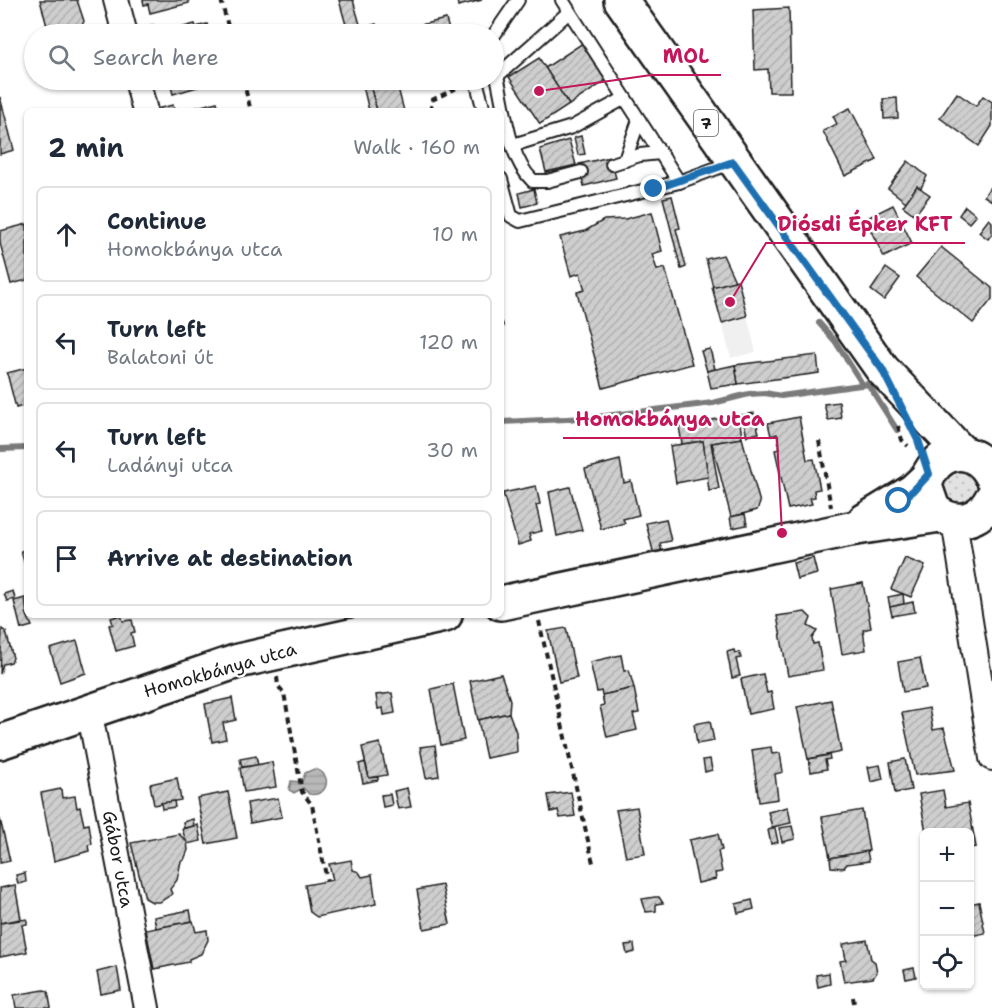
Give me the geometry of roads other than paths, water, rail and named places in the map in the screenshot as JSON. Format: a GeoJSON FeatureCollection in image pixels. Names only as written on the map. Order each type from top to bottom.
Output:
{"type":"FeatureCollection","features":[{"type":"Feature","properties":{"kind":"street"},"geometry":{"type":"LineString","coordinates":[[116,0],[122,24]]}},
{"type":"Feature","properties":{"kind":"street","name":"7"},"geometry":{"type":"LineString","coordinates":[[621,0],[733,162],[882,369],[962,453],[976,457],[987,465],[992,476]]}},
{"type":"Feature","properties":{"kind":"street"},"geometry":{"type":"LineString","coordinates":[[140,90],[144,108]]}},
{"type":"Feature","properties":{"kind":"street","name":"7"},"geometry":{"type":"LineString","coordinates":[[882,369],[918,440],[928,476],[925,486],[929,501],[970,517]]}},
{"type":"Feature","properties":{"kind":"street"},"geometry":{"type":"LineString","coordinates":[[504,602],[891,506],[928,476],[939,461],[951,454],[962,453]]}},
{"type":"Feature","properties":{"kind":"street"},"geometry":{"type":"LineString","coordinates":[[841,519],[970,517],[992,758]]}},
{"type":"Feature","properties":{"kind":"street","name":"Homokbánya utca"},"geometry":{"type":"LineString","coordinates":[[0,742],[238,661],[432,618]]}},
{"type":"Feature","properties":{"kind":"street","name":"Gábor utca"},"geometry":{"type":"LineString","coordinates":[[89,710],[147,1008]]}},
{"type":"Feature","properties":{"kind":"lane"},"geometry":{"type":"LineString","coordinates":[[502,24],[518,0]]}},
{"type":"Feature","properties":{"kind":"lane"},"geometry":{"type":"LineString","coordinates":[[562,0],[679,182]]}},
{"type":"Feature","properties":{"kind":"lane"},"geometry":{"type":"LineString","coordinates":[[504,70],[569,12]]}},
{"type":"Feature","properties":{"kind":"lane"},"geometry":{"type":"LineString","coordinates":[[479,90],[483,108]]}},
{"type":"Feature","properties":{"kind":"lane"},"geometry":{"type":"LineString","coordinates":[[500,90],[513,145],[524,172],[533,181],[547,181],[581,172]]}},
{"type":"Feature","properties":{"kind":"lane"},"geometry":{"type":"LineString","coordinates":[[513,145],[572,127],[625,98]]}},
{"type":"Feature","properties":{"kind":"lane"},"geometry":{"type":"LineString","coordinates":[[625,160],[639,120]]}},
{"type":"Feature","properties":{"kind":"lane"},"geometry":{"type":"LineString","coordinates":[[612,164],[640,155],[660,153]]}},
{"type":"Feature","properties":{"kind":"lane"},"geometry":{"type":"LineString","coordinates":[[504,190],[511,216],[520,221],[679,182],[733,162]]}},
{"type":"Feature","properties":{"kind":"waterway"},"geometry":{"type":"LineString","coordinates":[[819,323],[835,341],[863,385]]}},
{"type":"Feature","properties":{"kind":"waterway"},"geometry":{"type":"LineString","coordinates":[[504,422],[588,418],[713,403],[749,394],[765,393],[781,396],[868,384],[897,430]]}},
{"type":"Feature","properties":{"kind":"waterway"},"geometry":{"type":"LineString","coordinates":[[0,449],[24,448]]}},
{"type":"Feature","properties":{"kind":"place","name":"MOL"},"geometry":{"type":"Point","coordinates":[539,91]}},
{"type":"Feature","properties":{"kind":"place","name":"Diósdi Épker KFT"},"geometry":{"type":"Point","coordinates":[730,302]}},
{"type":"Feature","properties":{"kind":"place","name":"Homokbánya utca"},"geometry":{"type":"Point","coordinates":[782,533]}}]}
